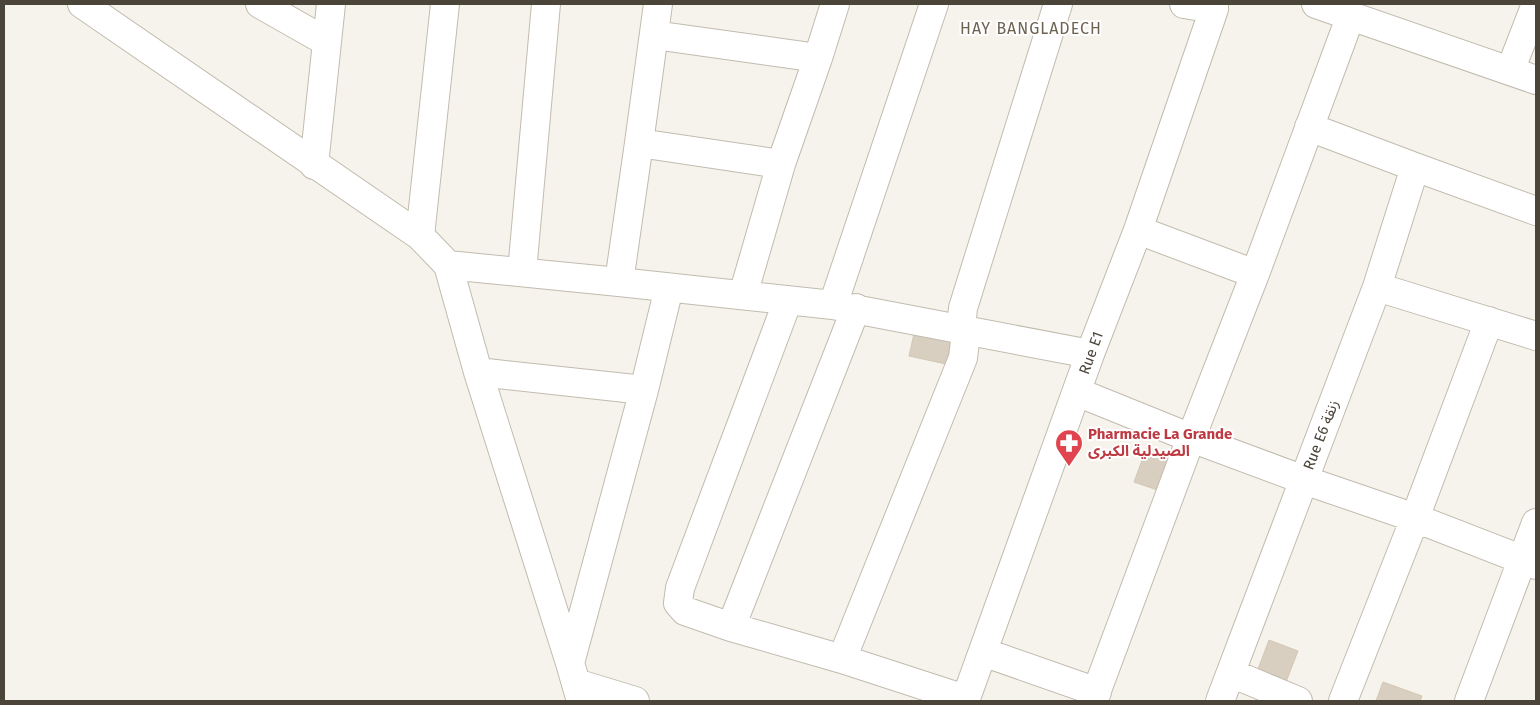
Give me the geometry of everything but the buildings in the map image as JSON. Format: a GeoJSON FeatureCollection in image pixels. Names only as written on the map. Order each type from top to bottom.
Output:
{"type":"FeatureCollection","features":[{"type":"Feature","properties":{"kind":"street"},"geometry":{"type":"LineString","coordinates":[[260,4],[327,42]]}},
{"type":"Feature","properties":{"kind":"street"},"geometry":{"type":"LineString","coordinates":[[314,165],[331,4]]}},
{"type":"Feature","properties":{"kind":"street"},"geometry":{"type":"LineString","coordinates":[[420,236],[445,4]]}},
{"type":"Feature","properties":{"kind":"street"},"geometry":{"type":"LineString","coordinates":[[522,272],[546,4]]}},
{"type":"Feature","properties":{"kind":"street"},"geometry":{"type":"LineString","coordinates":[[619,282],[658,4]]}},
{"type":"Feature","properties":{"kind":"street"},"geometry":{"type":"LineString","coordinates":[[743,295],[781,164],[835,4]]}},
{"type":"Feature","properties":{"kind":"street"},"geometry":{"type":"LineString","coordinates":[[731,627],[845,307],[934,4]]}},
{"type":"Feature","properties":{"kind":"street"},"geometry":{"type":"LineString","coordinates":[[842,659],[962,358],[965,341],[962,318],[963,308],[1058,4]]}},
{"type":"Feature","properties":{"kind":"street"},"geometry":{"type":"LineString","coordinates":[[1184,4],[1214,6]]}},
{"type":"Feature","properties":{"kind":"street"},"geometry":{"type":"LineString","coordinates":[[1316,4],[1536,80]]}},
{"type":"Feature","properties":{"kind":"street"},"geometry":{"type":"LineString","coordinates":[[1510,70],[1536,4]]}},
{"type":"Feature","properties":{"kind":"street","name":"Rue E1"},"geometry":{"type":"LineString","coordinates":[[965,700],[1090,354],[1138,230],[1214,6]]}},
{"type":"Feature","properties":{"kind":"street"},"geometry":{"type":"LineString","coordinates":[[98,9],[314,165],[420,236],[448,266],[478,372],[576,682]]}},
{"type":"Feature","properties":{"kind":"street"},"geometry":{"type":"LineString","coordinates":[[983,652],[1095,696],[1352,15]]}},
{"type":"Feature","properties":{"kind":"street"},"geometry":{"type":"LineString","coordinates":[[654,35],[818,58]]}},
{"type":"Feature","properties":{"kind":"street"},"geometry":{"type":"LineString","coordinates":[[1309,127],[1536,210]]}},
{"type":"Feature","properties":{"kind":"street"},"geometry":{"type":"LineString","coordinates":[[639,143],[781,164]]}},
{"type":"Feature","properties":{"kind":"street","name":"Rue E6 زنقة"},"geometry":{"type":"LineString","coordinates":[[1220,701],[1377,287],[1415,167]]}},
{"type":"Feature","properties":{"kind":"street"},"geometry":{"type":"LineString","coordinates":[[1138,230],[1255,274]]}},
{"type":"Feature","properties":{"kind":"street"},"geometry":{"type":"LineString","coordinates":[[448,266],[619,282],[845,307],[1090,354]]}},
{"type":"Feature","properties":{"kind":"street"},"geometry":{"type":"LineString","coordinates":[[1377,287],[1536,336]]}},
{"type":"Feature","properties":{"kind":"street"},"geometry":{"type":"LineString","coordinates":[[576,682],[669,288]]}},
{"type":"Feature","properties":{"kind":"street"},"geometry":{"type":"LineString","coordinates":[[788,300],[678,596],[678,603],[685,611],[731,627],[842,659],[965,700]]}},
{"type":"Feature","properties":{"kind":"street"},"geometry":{"type":"LineString","coordinates":[[1344,701],[1489,321]]}},
{"type":"Feature","properties":{"kind":"street"},"geometry":{"type":"LineString","coordinates":[[478,372],[644,390]]}},
{"type":"Feature","properties":{"kind":"street"},"geometry":{"type":"LineString","coordinates":[[1077,392],[1191,438],[1304,480],[1415,518],[1530,562]]}},
{"type":"Feature","properties":{"kind":"street"},"geometry":{"type":"LineString","coordinates":[[1469,701],[1530,562],[1536,523]]}},
{"type":"Feature","properties":{"kind":"street"},"geometry":{"type":"LineString","coordinates":[[1231,673],[1298,701]]}},
{"type":"Feature","properties":{"kind":"street"},"geometry":{"type":"LineString","coordinates":[[576,682],[635,701]]}},
{"type":"Feature","properties":{"kind":"place","name":"Pharmacie La Grande الصيدلية الكبرى"},"geometry":{"type":"Point","coordinates":[1069,467]}},
{"type":"Feature","properties":{"kind":"district","name":"HAY BANGLADECH"},"geometry":{"type":"Point","coordinates":[1031,28]}}]}
